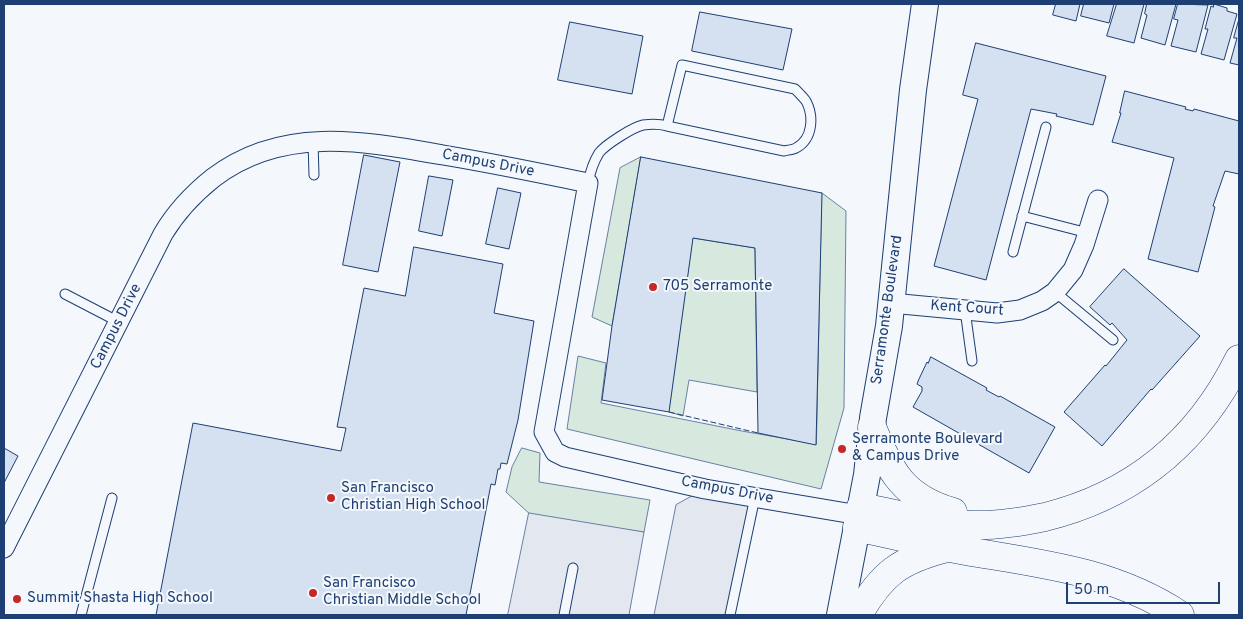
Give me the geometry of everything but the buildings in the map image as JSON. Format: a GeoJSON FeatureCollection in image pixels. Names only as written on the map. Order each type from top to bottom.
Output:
{"type":"FeatureCollection","features":[{"type":"Feature","properties":{"kind":"highway"},"geometry":{"type":"LineString","coordinates":[[859,516],[975,525],[1008,524],[1044,517],[1081,506],[1117,490],[1163,459],[1205,415],[1226,384],[1239,359]]}},
{"type":"Feature","properties":{"kind":"highway"},"geometry":{"type":"LineString","coordinates":[[872,427],[896,476],[920,499],[946,510],[976,517],[1044,517]]}},
{"type":"Feature","properties":{"kind":"highway"},"geometry":{"type":"LineString","coordinates":[[859,516],[949,548],[1048,565],[1098,576],[1141,593],[1180,615]]}},
{"type":"Feature","properties":{"kind":"highway"},"geometry":{"type":"LineString","coordinates":[[858,615],[872,592],[887,574],[919,556],[949,548]]}},
{"type":"Feature","properties":{"kind":"street","name":"Serramonte Boulevard"},"geometry":{"type":"LineString","coordinates":[[840,615],[867,475],[872,427],[891,303],[913,90],[925,4]]}},
{"type":"Feature","properties":{"kind":"street","name":"Campus Drive"},"geometry":{"type":"LineString","coordinates":[[4,548],[170,222],[197,192],[216,175],[244,158],[277,146],[313,142],[349,141],[381,144],[588,183],[544,432],[555,452],[565,457],[706,488],[859,516]]}},
{"type":"Feature","properties":{"kind":"street","name":"Kent Court"},"geometry":{"type":"LineString","coordinates":[[891,303],[1008,313],[1031,306],[1054,292],[1073,270],[1080,258],[1098,200]]}},
{"type":"Feature","properties":{"kind":"street","name":"Campus Drive"},"geometry":{"type":"LineString","coordinates":[[4,542],[16,527]]}},
{"type":"Feature","properties":{"kind":"lane"},"geometry":{"type":"LineString","coordinates":[[588,183],[600,152],[641,125],[660,124],[667,126],[784,151],[796,148],[806,139],[811,128],[806,101],[795,88],[682,65],[667,126]]}},
{"type":"Feature","properties":{"kind":"lane"},"geometry":{"type":"LineString","coordinates":[[1013,252],[1046,127]]}},
{"type":"Feature","properties":{"kind":"lane"},"geometry":{"type":"LineString","coordinates":[[313,142],[314,175]]}},
{"type":"Feature","properties":{"kind":"lane"},"geometry":{"type":"LineString","coordinates":[[1022,216],[1088,233]]}},
{"type":"Feature","properties":{"kind":"lane"},"geometry":{"type":"LineString","coordinates":[[1054,292],[1113,340]]}},
{"type":"Feature","properties":{"kind":"lane"},"geometry":{"type":"LineString","coordinates":[[65,294],[119,322]]}},
{"type":"Feature","properties":{"kind":"lane"},"geometry":{"type":"LineString","coordinates":[[965,310],[972,361]]}},
{"type":"Feature","properties":{"kind":"lane"},"geometry":{"type":"LineString","coordinates":[[730,615],[755,497]]}},
{"type":"Feature","properties":{"kind":"lane"},"geometry":{"type":"LineString","coordinates":[[81,615],[112,498]]}},
{"type":"Feature","properties":{"kind":"lane"},"geometry":{"type":"LineString","coordinates":[[564,615],[573,568]]}},
{"type":"Feature","properties":{"kind":"shaded area"},"geometry":{"type":"Polygon","coordinates":[[[641,157],[612,326],[592,317],[620,168],[641,157]]]}},
{"type":"Feature","properties":{"kind":"shaded area"},"geometry":{"type":"Polygon","coordinates":[[[822,193],[846,211],[844,408],[821,489],[567,429],[578,356],[606,363],[601,403],[816,444],[822,193]]]}},
{"type":"Feature","properties":{"kind":"shaded area"},"geometry":{"type":"Polygon","coordinates":[[[693,238],[755,248],[757,392],[689,380],[683,416],[669,412],[693,238]]]}},
{"type":"Feature","properties":{"kind":"shaded area"},"geometry":{"type":"Polygon","coordinates":[[[522,448],[540,453],[539,482],[650,500],[644,532],[534,518],[506,492],[512,467],[522,448]]]}},
{"type":"Feature","properties":{"kind":"shaded area"},"geometry":{"type":"Polygon","coordinates":[[[705,489],[755,497],[730,615],[654,615],[676,505],[705,489]]]}},
{"type":"Feature","properties":{"kind":"shaded area"},"geometry":{"type":"Polygon","coordinates":[[[529,513],[644,532],[629,615],[508,615],[529,513]]]}},
{"type":"Feature","properties":{"kind":"fence"},"geometry":{"type":"LineString","coordinates":[[669,412],[758,433]]}},
{"type":"Feature","properties":{"kind":"place","name":"705 Serramonte"},"geometry":{"type":"Point","coordinates":[653,287]}},
{"type":"Feature","properties":{"kind":"place","name":"Serramonte Boulevard & Campus Drive"},"geometry":{"type":"Point","coordinates":[842,449]}},
{"type":"Feature","properties":{"kind":"place","name":"San Francisco Christian High School"},"geometry":{"type":"Point","coordinates":[331,498]}},
{"type":"Feature","properties":{"kind":"place","name":"San Francisco Christian Middle School"},"geometry":{"type":"Point","coordinates":[313,593]}},
{"type":"Feature","properties":{"kind":"place","name":"Summit Shasta High School"},"geometry":{"type":"Point","coordinates":[17,599]}}]}
